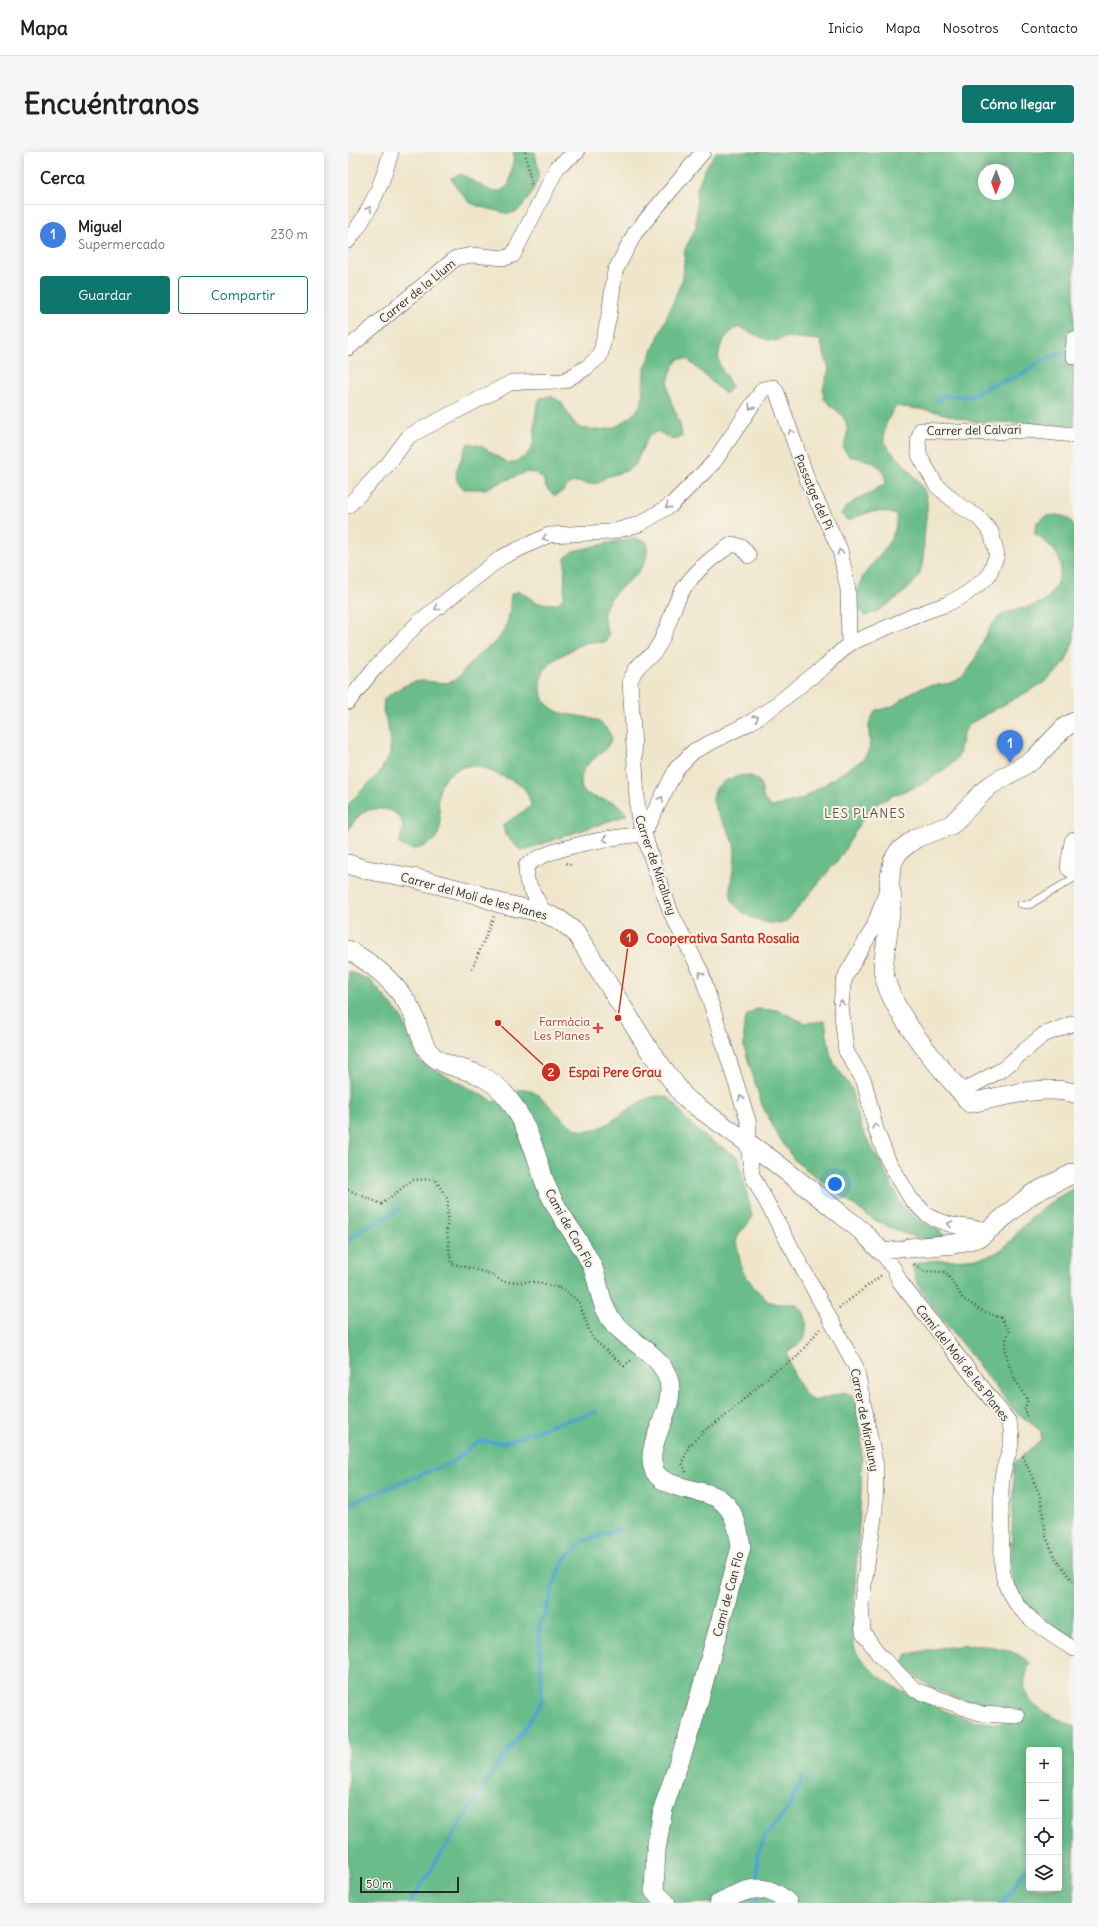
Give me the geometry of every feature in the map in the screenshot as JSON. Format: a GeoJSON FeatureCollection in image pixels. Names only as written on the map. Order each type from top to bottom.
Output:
{"type":"FeatureCollection","features":[{"type":"Feature","properties":{"kind":"street"},"geometry":{"type":"LineString","coordinates":[[348,242],[364,220],[380,188],[391,152]]}},
{"type":"Feature","properties":{"kind":"street","name":"Carrer de la Llum"},"geometry":{"type":"LineString","coordinates":[[348,348],[456,258],[472,255],[505,258],[513,255],[558,166],[577,152]]}},
{"type":"Feature","properties":{"kind":"street"},"geometry":{"type":"LineString","coordinates":[[348,506],[388,464],[409,436],[512,382],[564,381],[586,368],[600,356],[609,316],[615,271],[618,264],[635,233],[703,152]]}},
{"type":"Feature","properties":{"kind":"street"},"geometry":{"type":"LineString","coordinates":[[1074,340],[1074,357]]}},
{"type":"Feature","properties":{"kind":"street","name":"Passatge del Pi"},"geometry":{"type":"LineString","coordinates":[[348,702],[374,670],[419,622],[502,557],[549,536],[611,532],[640,524],[671,505],[714,462],[763,390],[773,387],[777,394],[809,484],[840,550],[848,590],[849,644]]}},
{"type":"Feature","properties":{"kind":"street","name":"Carrer del Calvari"},"geometry":{"type":"LineString","coordinates":[[849,644],[913,616],[947,604],[966,594],[988,577],[997,555],[991,532],[978,517],[960,506],[936,485],[929,474],[919,455],[918,440],[922,430],[975,433],[1026,430],[1074,435]]}},
{"type":"Feature","properties":{"kind":"street","name":"Carrer de Miralluny"},"geometry":{"type":"LineString","coordinates":[[749,556],[742,547],[733,544],[720,551],[684,587],[676,602],[668,628],[655,651],[637,668],[630,681],[635,788],[638,815],[643,834],[672,915],[701,972],[749,1124],[748,1140],[752,1175],[856,1367],[876,1467],[875,1511],[861,1605],[863,1632],[879,1655],[915,1690],[982,1714],[1017,1716]]}},
{"type":"Feature","properties":{"kind":"street"},"geometry":{"type":"LineString","coordinates":[[544,913],[527,881],[526,866],[530,862],[553,852],[608,838],[643,834],[677,768],[694,751],[751,722],[825,666],[849,644]]}},
{"type":"Feature","properties":{"kind":"street"},"geometry":{"type":"LineString","coordinates":[[989,1230],[952,1225],[934,1220],[911,1199],[895,1174],[876,1130],[864,1081],[846,1051],[841,1005],[843,984],[847,973],[874,927],[889,882],[893,861],[899,851],[907,843],[951,825],[989,786],[1033,760],[1065,728],[1074,722]]}},
{"type":"Feature","properties":{"kind":"street"},"geometry":{"type":"LineString","coordinates":[[1074,842],[1070,867],[1074,870]]}},
{"type":"Feature","properties":{"kind":"street","name":"Carrer del Molí de les Planes"},"geometry":{"type":"LineString","coordinates":[[348,864],[469,892],[499,903],[544,913],[560,920],[576,933],[650,1051],[686,1099],[748,1140]]}},
{"type":"Feature","properties":{"kind":"street"},"geometry":{"type":"LineString","coordinates":[[889,882],[892,898],[884,975],[897,1010],[970,1103],[1018,1093],[1064,1090],[1074,1093]]}},
{"type":"Feature","properties":{"kind":"street","name":"Camí de Can Flo"},"geometry":{"type":"LineString","coordinates":[[348,950],[376,967],[394,985],[412,1012],[424,1044],[435,1058],[444,1063],[477,1074],[501,1089],[510,1101],[521,1118],[533,1144],[547,1190],[593,1269],[609,1316],[620,1330],[645,1349],[664,1368],[669,1380],[668,1406],[655,1440],[652,1455],[655,1472],[666,1482],[685,1489],[710,1494],[723,1502],[734,1514],[741,1547],[692,1724],[663,1809],[656,1850],[654,1891],[666,1903]]}},
{"type":"Feature","properties":{"kind":"street"},"geometry":{"type":"LineString","coordinates":[[962,1092],[1004,1069],[1043,1035],[1074,1023]]}},
{"type":"Feature","properties":{"kind":"street","name":"Camí del Molí de les Planes"},"geometry":{"type":"LineString","coordinates":[[748,1140],[863,1232],[881,1251],[894,1268],[900,1282],[1009,1422],[1013,1440],[1005,1462],[1002,1491],[1002,1551],[1006,1585],[1012,1597],[1029,1617],[1038,1625],[1074,1649]]}},
{"type":"Feature","properties":{"kind":"street"},"geometry":{"type":"LineString","coordinates":[[881,1251],[954,1244],[980,1237],[1032,1194],[1074,1173]]}},
{"type":"Feature","properties":{"kind":"street"},"geometry":{"type":"LineString","coordinates":[[719,1903],[740,1891],[753,1888],[770,1890],[788,1903]]}},
{"type":"Feature","properties":{"kind":"lane"},"geometry":{"type":"LineString","coordinates":[[1021,904],[1028,905],[1074,878]]}},
{"type":"Feature","properties":{"kind":"path"},"geometry":{"type":"LineString","coordinates":[[524,152],[536,212]]}},
{"type":"Feature","properties":{"kind":"path"},"geometry":{"type":"LineString","coordinates":[[472,968],[499,903]]}},
{"type":"Feature","properties":{"kind":"path"},"geometry":{"type":"LineString","coordinates":[[348,1190],[382,1204],[412,1180],[435,1179],[448,1200],[447,1230],[451,1263],[491,1274],[503,1282],[537,1282],[563,1289],[579,1302],[592,1338],[624,1366],[645,1349]]}},
{"type":"Feature","properties":{"kind":"path"},"geometry":{"type":"LineString","coordinates":[[908,1248],[912,1260],[923,1272],[946,1272],[964,1299],[984,1311],[1001,1318],[1009,1332],[1006,1337],[1007,1360],[1020,1389],[1028,1400],[1024,1410],[1027,1415],[1012,1431],[1020,1443],[1024,1462],[1040,1496],[1046,1536],[1055,1558],[1074,1582]]}},
{"type":"Feature","properties":{"kind":"path"},"geometry":{"type":"LineString","coordinates":[[688,1476],[682,1463],[689,1446],[704,1431],[724,1417],[776,1370],[795,1359],[829,1317],[879,1276],[894,1268]]}},
{"type":"Feature","properties":{"kind":"green space"},"geometry":{"type":"Polygon","coordinates":[[[513,152],[535,152],[538,168],[538,178],[530,196],[518,211],[509,214],[478,206],[469,202],[456,187],[451,178],[461,174],[491,191],[502,191],[509,184],[514,155],[513,152]]]}},
{"type":"Feature","properties":{"kind":"green space"},"geometry":{"type":"Polygon","coordinates":[[[716,152],[1074,152],[1074,425],[970,421],[933,411],[896,406],[886,424],[884,438],[887,446],[916,478],[925,493],[927,510],[923,561],[918,576],[913,584],[880,610],[864,616],[857,602],[858,589],[863,577],[889,541],[895,529],[896,515],[877,511],[860,515],[848,521],[841,514],[850,504],[886,483],[878,466],[868,460],[849,456],[843,448],[846,438],[847,424],[841,415],[824,399],[823,389],[829,369],[820,340],[786,337],[777,341],[767,340],[739,327],[725,338],[720,349],[719,361],[721,368],[732,387],[725,394],[687,359],[678,359],[671,371],[668,382],[668,391],[677,416],[682,437],[673,440],[657,431],[647,438],[635,465],[626,471],[606,477],[598,483],[570,483],[563,491],[555,496],[547,489],[543,479],[536,473],[526,472],[485,489],[464,489],[457,481],[456,471],[468,443],[481,446],[509,464],[521,459],[528,452],[533,445],[535,418],[540,398],[551,396],[561,402],[572,420],[579,428],[600,430],[612,428],[621,424],[637,411],[642,402],[644,371],[683,278],[685,249],[696,228],[697,188],[706,167],[716,152]]]}},
{"type":"Feature","properties":{"kind":"green space"},"geometry":{"type":"Polygon","coordinates":[[[1057,515],[1067,517],[1074,525],[1074,639],[1066,661],[1060,669],[1045,682],[969,724],[963,734],[959,755],[952,764],[923,784],[892,796],[872,806],[860,823],[841,856],[786,922],[772,923],[760,921],[740,910],[733,902],[730,885],[735,856],[734,845],[731,836],[713,802],[713,794],[718,787],[727,780],[733,778],[748,775],[751,776],[759,781],[765,801],[772,807],[802,799],[862,760],[869,750],[870,721],[876,710],[891,707],[909,694],[921,688],[954,682],[959,679],[974,662],[988,631],[998,618],[1003,614],[1040,603],[1049,597],[1060,576],[1060,561],[1053,549],[1034,533],[1037,522],[1046,516],[1057,515]]]}},
{"type":"Feature","properties":{"kind":"green space"},"geometry":{"type":"Polygon","coordinates":[[[627,539],[637,539],[647,542],[647,554],[644,564],[639,572],[617,591],[610,599],[605,609],[604,617],[608,632],[606,642],[590,642],[579,645],[554,660],[545,669],[541,681],[541,688],[544,701],[554,710],[590,718],[599,722],[606,728],[612,738],[608,746],[586,766],[581,780],[582,790],[595,797],[617,804],[627,815],[521,851],[505,835],[503,825],[531,806],[528,794],[519,784],[515,782],[484,768],[468,766],[455,771],[444,780],[439,792],[438,800],[440,829],[438,835],[433,841],[425,846],[412,849],[399,844],[403,825],[402,822],[400,817],[396,814],[386,810],[374,809],[364,812],[357,818],[348,831],[348,804],[379,773],[390,754],[389,731],[383,710],[384,699],[397,690],[417,681],[445,683],[453,681],[478,655],[493,644],[503,633],[508,621],[511,594],[520,591],[537,603],[557,604],[564,597],[565,558],[573,551],[627,539]]]}},
{"type":"Feature","properties":{"kind":"green space"},"geometry":{"type":"Polygon","coordinates":[[[348,971],[370,980],[401,1016],[419,1061],[495,1102],[512,1092],[522,1089],[530,1090],[538,1095],[570,1125],[587,1131],[597,1129],[607,1124],[647,1099],[656,1096],[666,1097],[675,1104],[686,1119],[698,1131],[738,1157],[752,1216],[748,1225],[740,1232],[736,1241],[742,1270],[753,1286],[768,1301],[777,1304],[797,1304],[801,1308],[806,1321],[804,1340],[787,1352],[793,1373],[803,1391],[814,1401],[845,1392],[853,1397],[858,1411],[862,1464],[853,1626],[853,1639],[856,1651],[868,1666],[878,1675],[900,1690],[970,1720],[993,1723],[1008,1721],[1021,1712],[1008,1708],[969,1702],[933,1688],[916,1677],[903,1664],[906,1655],[953,1646],[987,1646],[1003,1649],[1018,1655],[1030,1663],[1025,1677],[1025,1688],[1028,1697],[1042,1710],[1074,1726],[1074,1903],[348,1903],[348,971]]]}},
{"type":"Feature","properties":{"kind":"green space"},"geometry":{"type":"Polygon","coordinates":[[[756,1009],[777,1010],[805,1023],[825,1021],[830,1053],[834,1063],[852,1089],[855,1109],[862,1130],[883,1167],[902,1206],[918,1220],[937,1229],[946,1237],[924,1240],[903,1233],[871,1218],[795,1161],[777,1134],[762,1105],[744,1047],[744,1024],[747,1015],[756,1009]]]}},
{"type":"Feature","properties":{"kind":"green space"},"geometry":{"type":"Polygon","coordinates":[[[1074,1188],[1074,1642],[1019,1597],[1011,1572],[1014,1463],[1041,1440],[1041,1431],[1015,1411],[935,1311],[918,1284],[912,1265],[932,1261],[972,1259],[997,1253],[1007,1245],[1034,1215],[1074,1188]]]}},
{"type":"Feature","properties":{"kind":"waterway"},"geometry":{"type":"LineString","coordinates":[[937,401],[945,396],[969,397],[989,386],[1017,377],[1041,361],[1062,353],[1070,352]]}},
{"type":"Feature","properties":{"kind":"waterway"},"geometry":{"type":"LineString","coordinates":[[348,1240],[363,1229],[398,1210]]}},
{"type":"Feature","properties":{"kind":"waterway"},"geometry":{"type":"LineString","coordinates":[[348,1504],[453,1462],[479,1441],[504,1443],[555,1424],[596,1412]]}},
{"type":"Feature","properties":{"kind":"waterway"},"geometry":{"type":"LineString","coordinates":[[410,1903],[498,1764],[524,1730],[542,1701],[539,1628],[549,1602],[553,1586],[564,1560],[583,1541],[620,1529]]}},
{"type":"Feature","properties":{"kind":"waterway"},"geometry":{"type":"LineString","coordinates":[[758,1884],[757,1856],[765,1836],[789,1808],[803,1776]]}},
{"type":"Feature","properties":{"kind":"waterway"},"geometry":{"type":"LineString","coordinates":[[1003,1903],[1026,1869]]}},
{"type":"Feature","properties":{"kind":"waterway"},"geometry":{"type":"LineString","coordinates":[[757,1903],[758,1893]]}},
{"type":"Feature","properties":{"kind":"place","name":"Miguel"},"geometry":{"type":"Point","coordinates":[1010,763]}},
{"type":"Feature","properties":{"kind":"place","name":"Cooperativa Santa Rosalia"},"geometry":{"type":"Point","coordinates":[618,1018]}},
{"type":"Feature","properties":{"kind":"place","name":"Espai Pere Grau"},"geometry":{"type":"Point","coordinates":[498,1023]}},
{"type":"Feature","properties":{"kind":"place","name":"Farmàcia Les Planes"},"geometry":{"type":"Point","coordinates":[598,1028]}},
{"type":"Feature","properties":{"kind":"district","name":"LES PLANES"},"geometry":{"type":"Point","coordinates":[865,813]}}]}
